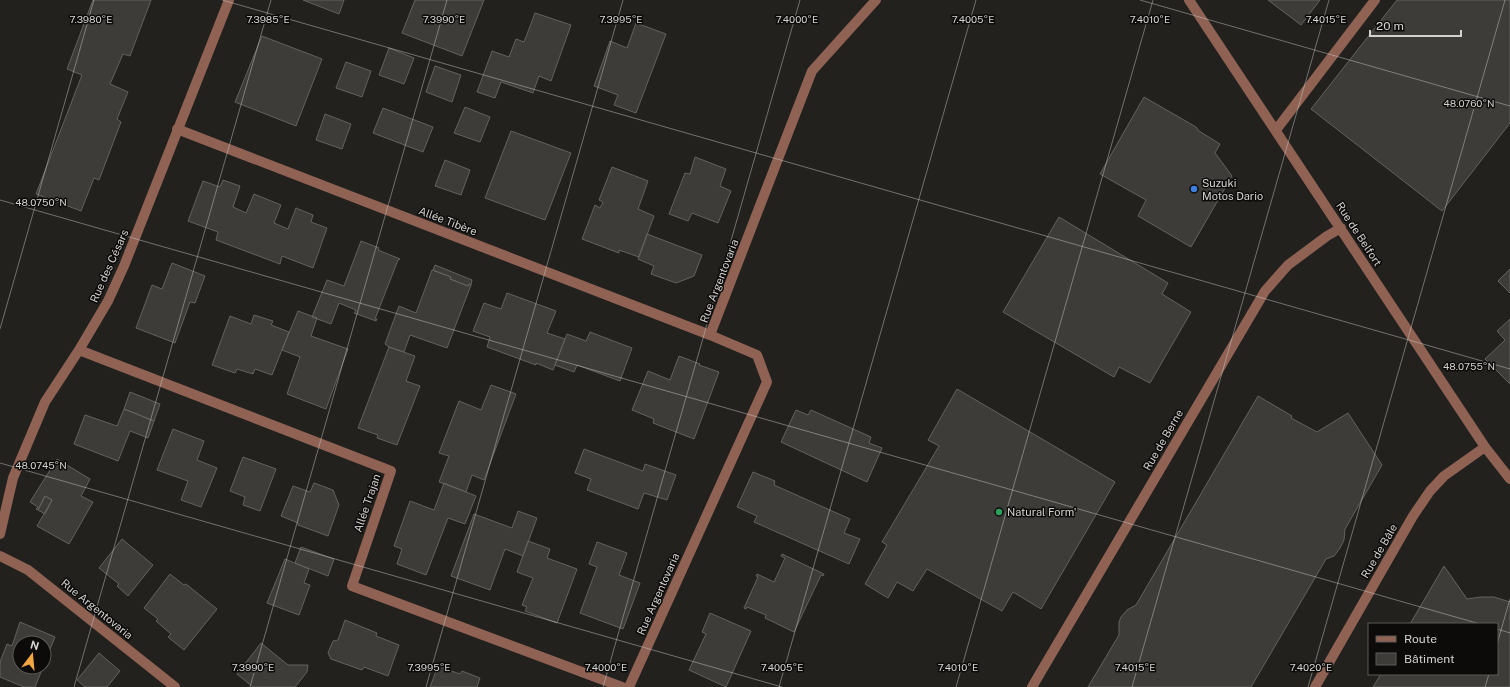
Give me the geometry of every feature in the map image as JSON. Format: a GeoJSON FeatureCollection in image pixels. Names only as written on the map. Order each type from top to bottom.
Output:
{"type":"FeatureCollection","features":[{"type":"Feature","properties":{"kind":"street","name":"Rue des Césars"},"geometry":{"type":"LineString","coordinates":[[0,534],[13,478],[45,402],[79,350],[108,301],[121,273],[229,0]]}},
{"type":"Feature","properties":{"kind":"street","name":"Rue Argentovaria"},"geometry":{"type":"LineString","coordinates":[[629,687],[767,382],[757,355],[710,335],[812,71],[876,0]]}},
{"type":"Feature","properties":{"kind":"street","name":"Rue de Belfort"},"geometry":{"type":"LineString","coordinates":[[1189,0],[1486,447],[1510,479]]}},
{"type":"Feature","properties":{"kind":"street"},"geometry":{"type":"LineString","coordinates":[[1276,130],[1375,0]]}},
{"type":"Feature","properties":{"kind":"street","name":"Allée Tibère"},"geometry":{"type":"LineString","coordinates":[[177,129],[710,335]]}},
{"type":"Feature","properties":{"kind":"street","name":"Rue de Berne"},"geometry":{"type":"LineString","coordinates":[[1032,687],[1265,291],[1288,265],[1341,228]]}},
{"type":"Feature","properties":{"kind":"street","name":"Allée Trajan"},"geometry":{"type":"LineString","coordinates":[[79,350],[391,471],[352,586],[622,687]]}},
{"type":"Feature","properties":{"kind":"street","name":"Rue de Bâle"},"geometry":{"type":"LineString","coordinates":[[1315,687],[1412,516],[1430,491],[1444,476],[1486,447]]}},
{"type":"Feature","properties":{"kind":"street","name":"Rue Argentovaria"},"geometry":{"type":"LineString","coordinates":[[0,556],[28,570],[175,687]]}},
{"type":"Feature","properties":{"kind":"building"},"geometry":{"type":"Polygon","coordinates":[[[93,0],[151,0],[130,56],[123,54],[110,84],[128,92],[117,119],[121,122],[99,180],[94,178],[81,211],[36,194],[82,75],[67,69],[93,0]]]}},
{"type":"Feature","properties":{"kind":"building"},"geometry":{"type":"Polygon","coordinates":[[[303,0],[344,0],[339,14],[303,0]]]}},
{"type":"Feature","properties":{"kind":"building"},"geometry":{"type":"Polygon","coordinates":[[[415,0],[484,0],[462,56],[402,33],[415,0]]]}},
{"type":"Feature","properties":{"kind":"building"},"geometry":{"type":"Polygon","coordinates":[[[1268,0],[1320,0],[1301,25],[1268,0]]]}},
{"type":"Feature","properties":{"kind":"building"},"geometry":{"type":"Polygon","coordinates":[[[1397,0],[1510,0],[1510,123],[1442,211],[1311,109],[1397,0]]]}},
{"type":"Feature","properties":{"kind":"building"},"geometry":{"type":"Polygon","coordinates":[[[535,13],[571,25],[551,81],[539,76],[533,93],[501,82],[495,98],[477,92],[492,51],[509,57],[516,39],[524,42],[535,13]]]}},
{"type":"Feature","properties":{"kind":"building"},"geometry":{"type":"Polygon","coordinates":[[[636,23],[666,34],[636,113],[614,105],[618,95],[594,86],[610,41],[627,48],[636,23]]]}},
{"type":"Feature","properties":{"kind":"building"},"geometry":{"type":"Polygon","coordinates":[[[262,36],[322,59],[296,126],[235,102],[262,36]]]}},
{"type":"Feature","properties":{"kind":"building"},"geometry":{"type":"Polygon","coordinates":[[[389,48],[414,58],[404,84],[379,75],[389,48]]]}},
{"type":"Feature","properties":{"kind":"building"},"geometry":{"type":"Polygon","coordinates":[[[346,62],[371,71],[362,97],[336,88],[346,62]]]}},
{"type":"Feature","properties":{"kind":"building"},"geometry":{"type":"Polygon","coordinates":[[[435,66],[461,75],[452,102],[426,92],[435,66]]]}},
{"type":"Feature","properties":{"kind":"building"},"geometry":{"type":"Polygon","coordinates":[[[1144,97],[1196,127],[1199,131],[1220,144],[1215,153],[1232,176],[1191,247],[1138,216],[1146,200],[1100,174],[1144,97]]]}},
{"type":"Feature","properties":{"kind":"building"},"geometry":{"type":"Polygon","coordinates":[[[465,107],[490,117],[480,142],[454,133],[465,107]]]}},
{"type":"Feature","properties":{"kind":"building"},"geometry":{"type":"Polygon","coordinates":[[[383,108],[433,127],[423,152],[373,133],[383,108]]]}},
{"type":"Feature","properties":{"kind":"building"},"geometry":{"type":"Polygon","coordinates":[[[325,114],[351,124],[342,149],[316,140],[325,114]]]}},
{"type":"Feature","properties":{"kind":"building"},"geometry":{"type":"Polygon","coordinates":[[[511,131],[571,153],[545,220],[485,198],[511,131]]]}},
{"type":"Feature","properties":{"kind":"building"},"geometry":{"type":"Polygon","coordinates":[[[695,157],[726,169],[720,186],[731,191],[718,223],[692,213],[688,221],[669,214],[685,173],[690,174],[695,157]]]}},
{"type":"Feature","properties":{"kind":"building"},"geometry":{"type":"Polygon","coordinates":[[[445,160],[470,170],[461,195],[435,186],[445,160]]]}},
{"type":"Feature","properties":{"kind":"building"},"geometry":{"type":"Polygon","coordinates":[[[612,167],[648,181],[638,209],[654,216],[639,257],[619,250],[619,253],[582,239],[595,205],[600,208],[603,202],[599,200],[612,167]]]}},
{"type":"Feature","properties":{"kind":"building"},"geometry":{"type":"Polygon","coordinates":[[[223,180],[240,186],[233,207],[246,213],[254,194],[281,205],[274,223],[288,229],[296,208],[313,215],[311,222],[327,228],[313,268],[282,256],[280,264],[216,240],[218,232],[188,221],[203,181],[220,187],[223,180]]]}},
{"type":"Feature","properties":{"kind":"building"},"geometry":{"type":"Polygon","coordinates":[[[1059,217],[1168,283],[1162,294],[1191,312],[1150,383],[1119,367],[1114,377],[1003,312],[1059,217]]]}},
{"type":"Feature","properties":{"kind":"building"},"geometry":{"type":"Polygon","coordinates":[[[647,234],[702,255],[694,276],[676,283],[651,274],[654,266],[638,259],[647,234]]]}},
{"type":"Feature","properties":{"kind":"building"},"geometry":{"type":"Polygon","coordinates":[[[361,241],[400,259],[398,260],[375,319],[377,319],[376,321],[354,313],[356,310],[339,303],[331,324],[312,317],[327,280],[344,286],[361,241]]]}},
{"type":"Feature","properties":{"kind":"building"},"geometry":{"type":"Polygon","coordinates":[[[172,263],[205,276],[195,303],[190,302],[175,343],[136,328],[152,285],[162,289],[172,263]]]}},
{"type":"Feature","properties":{"kind":"building"},"geometry":{"type":"Polygon","coordinates":[[[435,265],[472,280],[471,285],[469,284],[468,286],[450,279],[451,277],[433,270],[435,265]]]}},
{"type":"Feature","properties":{"kind":"building"},"geometry":{"type":"Polygon","coordinates":[[[1510,269],[1510,293],[1498,281],[1510,269]]]}},
{"type":"Feature","properties":{"kind":"building"},"geometry":{"type":"Polygon","coordinates":[[[432,270],[451,277],[450,279],[468,286],[469,284],[471,285],[447,348],[410,335],[404,352],[389,347],[385,344],[399,306],[416,313],[432,270]]]}},
{"type":"Feature","properties":{"kind":"building"},"geometry":{"type":"Polygon","coordinates":[[[507,293],[556,311],[547,333],[565,339],[553,370],[487,347],[490,337],[473,331],[484,303],[501,309],[507,293]]]}},
{"type":"Feature","properties":{"kind":"building"},"geometry":{"type":"Polygon","coordinates":[[[298,311],[317,318],[311,336],[348,349],[326,409],[287,394],[300,357],[282,350],[298,311]]]}},
{"type":"Feature","properties":{"kind":"building"},"geometry":{"type":"Polygon","coordinates":[[[254,315],[273,321],[271,325],[289,332],[272,375],[255,369],[253,374],[237,369],[235,373],[212,365],[230,316],[251,324],[254,315]]]}},
{"type":"Feature","properties":{"kind":"building"},"geometry":{"type":"Polygon","coordinates":[[[1510,319],[1510,384],[1485,359],[1505,340],[1497,331],[1510,319]]]}},
{"type":"Feature","properties":{"kind":"building"},"geometry":{"type":"Polygon","coordinates":[[[590,332],[632,348],[620,381],[577,365],[574,372],[555,365],[567,334],[586,341],[590,332]]]}},
{"type":"Feature","properties":{"kind":"building"},"geometry":{"type":"Polygon","coordinates":[[[389,347],[415,356],[406,381],[420,386],[397,445],[377,438],[378,435],[358,428],[389,347]]]}},
{"type":"Feature","properties":{"kind":"building"},"geometry":{"type":"Polygon","coordinates":[[[679,356],[719,372],[694,439],[653,423],[654,419],[632,410],[648,371],[670,380],[679,356]]]}},
{"type":"Feature","properties":{"kind":"building"},"geometry":{"type":"Polygon","coordinates":[[[491,385],[516,394],[484,480],[472,475],[466,492],[439,482],[449,456],[439,453],[459,401],[481,410],[491,385]]]}},
{"type":"Feature","properties":{"kind":"building","name":"Natural Form'"},"geometry":{"type":"Polygon","coordinates":[[[957,389],[1115,482],[1041,609],[1013,592],[1002,611],[927,569],[913,591],[897,582],[888,598],[865,584],[887,545],[882,542],[939,446],[928,440],[957,389]]]}},
{"type":"Feature","properties":{"kind":"building"},"geometry":{"type":"Polygon","coordinates":[[[130,392],[160,404],[154,421],[124,409],[130,392]]]}},
{"type":"Feature","properties":{"kind":"building"},"geometry":{"type":"Polygon","coordinates":[[[1258,396],[1292,416],[1291,418],[1317,432],[1348,413],[1382,465],[1345,529],[1344,540],[1340,548],[1334,556],[1326,559],[1251,687],[1088,687],[1119,635],[1119,622],[1121,617],[1127,610],[1136,605],[1258,396]]]}},
{"type":"Feature","properties":{"kind":"building"},"geometry":{"type":"Polygon","coordinates":[[[124,409],[154,421],[148,438],[130,431],[118,461],[74,444],[85,415],[117,426],[124,409]]]}},
{"type":"Feature","properties":{"kind":"building"},"geometry":{"type":"Polygon","coordinates":[[[796,410],[808,415],[811,410],[871,437],[869,443],[882,448],[867,482],[781,442],[796,410]]]}},
{"type":"Feature","properties":{"kind":"building"},"geometry":{"type":"Polygon","coordinates":[[[173,429],[204,441],[197,460],[217,468],[201,507],[181,500],[188,481],[157,470],[173,429]]]}},
{"type":"Feature","properties":{"kind":"building"},"geometry":{"type":"Polygon","coordinates":[[[584,449],[643,471],[645,464],[676,475],[667,500],[644,493],[638,509],[587,490],[591,479],[575,473],[584,449]]]}},
{"type":"Feature","properties":{"kind":"building"},"geometry":{"type":"Polygon","coordinates":[[[243,457],[276,469],[260,511],[243,505],[245,497],[230,491],[243,457]]]}},
{"type":"Feature","properties":{"kind":"building"},"geometry":{"type":"Polygon","coordinates":[[[57,459],[90,479],[81,496],[93,502],[69,544],[37,526],[52,500],[45,496],[38,510],[36,509],[38,507],[30,502],[57,459]]]}},
{"type":"Feature","properties":{"kind":"building"},"geometry":{"type":"Polygon","coordinates":[[[753,472],[775,481],[774,485],[850,519],[844,533],[860,539],[849,564],[754,522],[757,516],[737,507],[753,472]]]}},
{"type":"Feature","properties":{"kind":"building"},"geometry":{"type":"Polygon","coordinates":[[[314,483],[333,490],[339,505],[328,536],[298,525],[298,523],[281,516],[293,486],[310,492],[314,483]]]}},
{"type":"Feature","properties":{"kind":"building"},"geometry":{"type":"Polygon","coordinates":[[[444,483],[476,496],[465,524],[448,518],[426,575],[397,564],[402,549],[394,546],[410,501],[434,510],[444,483]]]}},
{"type":"Feature","properties":{"kind":"building"},"geometry":{"type":"Polygon","coordinates":[[[45,496],[52,500],[45,514],[38,510],[45,496]]]}},
{"type":"Feature","properties":{"kind":"building"},"geometry":{"type":"Polygon","coordinates":[[[518,511],[537,518],[523,556],[505,549],[490,590],[451,576],[474,514],[512,528],[518,511]]]}},
{"type":"Feature","properties":{"kind":"building"},"geometry":{"type":"Polygon","coordinates":[[[122,539],[153,565],[128,596],[117,586],[119,584],[99,568],[122,539]]]}},
{"type":"Feature","properties":{"kind":"building"},"geometry":{"type":"Polygon","coordinates":[[[528,541],[550,549],[547,558],[577,569],[557,623],[525,611],[527,607],[522,605],[533,578],[517,572],[528,541]]]}},
{"type":"Feature","properties":{"kind":"building"},"geometry":{"type":"Polygon","coordinates":[[[597,542],[627,553],[619,575],[640,583],[623,629],[580,613],[597,567],[589,564],[597,542]]]}},
{"type":"Feature","properties":{"kind":"building"},"geometry":{"type":"Polygon","coordinates":[[[301,547],[334,559],[328,576],[295,563],[301,547]]]}},
{"type":"Feature","properties":{"kind":"building"},"geometry":{"type":"Polygon","coordinates":[[[782,554],[824,574],[823,576],[821,575],[794,632],[765,618],[766,615],[747,607],[746,609],[744,608],[758,577],[756,576],[757,574],[774,582],[785,558],[781,556],[782,554]]]}},
{"type":"Feature","properties":{"kind":"building"},"geometry":{"type":"Polygon","coordinates":[[[285,559],[309,569],[304,583],[310,585],[299,615],[267,603],[285,559]]]}},
{"type":"Feature","properties":{"kind":"building"},"geometry":{"type":"Polygon","coordinates":[[[1444,566],[1467,599],[1494,597],[1510,602],[1510,687],[1373,687],[1380,675],[1498,675],[1498,623],[1411,623],[1444,566]]]}},
{"type":"Feature","properties":{"kind":"building"},"geometry":{"type":"Polygon","coordinates":[[[170,574],[184,585],[186,584],[217,609],[184,650],[168,637],[171,634],[156,621],[158,619],[144,608],[170,574]]]}},
{"type":"Feature","properties":{"kind":"building"},"geometry":{"type":"Polygon","coordinates":[[[710,613],[751,631],[726,687],[689,670],[706,634],[702,632],[710,613]]]}},
{"type":"Feature","properties":{"kind":"building"},"geometry":{"type":"Polygon","coordinates":[[[345,620],[377,633],[376,636],[399,645],[388,676],[364,667],[362,670],[331,659],[328,653],[333,641],[338,640],[345,620]]]}},
{"type":"Feature","properties":{"kind":"building"},"geometry":{"type":"Polygon","coordinates":[[[20,622],[50,635],[16,635],[20,622]]]}},
{"type":"Feature","properties":{"kind":"building"},"geometry":{"type":"Polygon","coordinates":[[[52,636],[55,637],[52,644],[52,636]]]}},
{"type":"Feature","properties":{"kind":"building"},"geometry":{"type":"Polygon","coordinates":[[[261,643],[288,665],[308,665],[307,672],[295,687],[253,687],[237,674],[261,643]]]}},
{"type":"Feature","properties":{"kind":"building"},"geometry":{"type":"Polygon","coordinates":[[[7,644],[12,646],[12,675],[40,675],[35,687],[24,687],[0,677],[0,662],[7,644]]]}},
{"type":"Feature","properties":{"kind":"building"},"geometry":{"type":"Polygon","coordinates":[[[99,653],[120,671],[107,687],[85,687],[77,680],[99,653]]]}},
{"type":"Feature","properties":{"kind":"building"},"geometry":{"type":"Polygon","coordinates":[[[442,665],[443,668],[460,674],[462,671],[480,678],[477,687],[430,687],[438,666],[441,667],[442,665]]]}},
{"type":"Feature","properties":{"kind":"place","name":"Suzuki Motos Dario"},"geometry":{"type":"Point","coordinates":[1194,189]}},
{"type":"Feature","properties":{"kind":"place","name":"Natural Form'"},"geometry":{"type":"Point","coordinates":[999,512]}}]}
